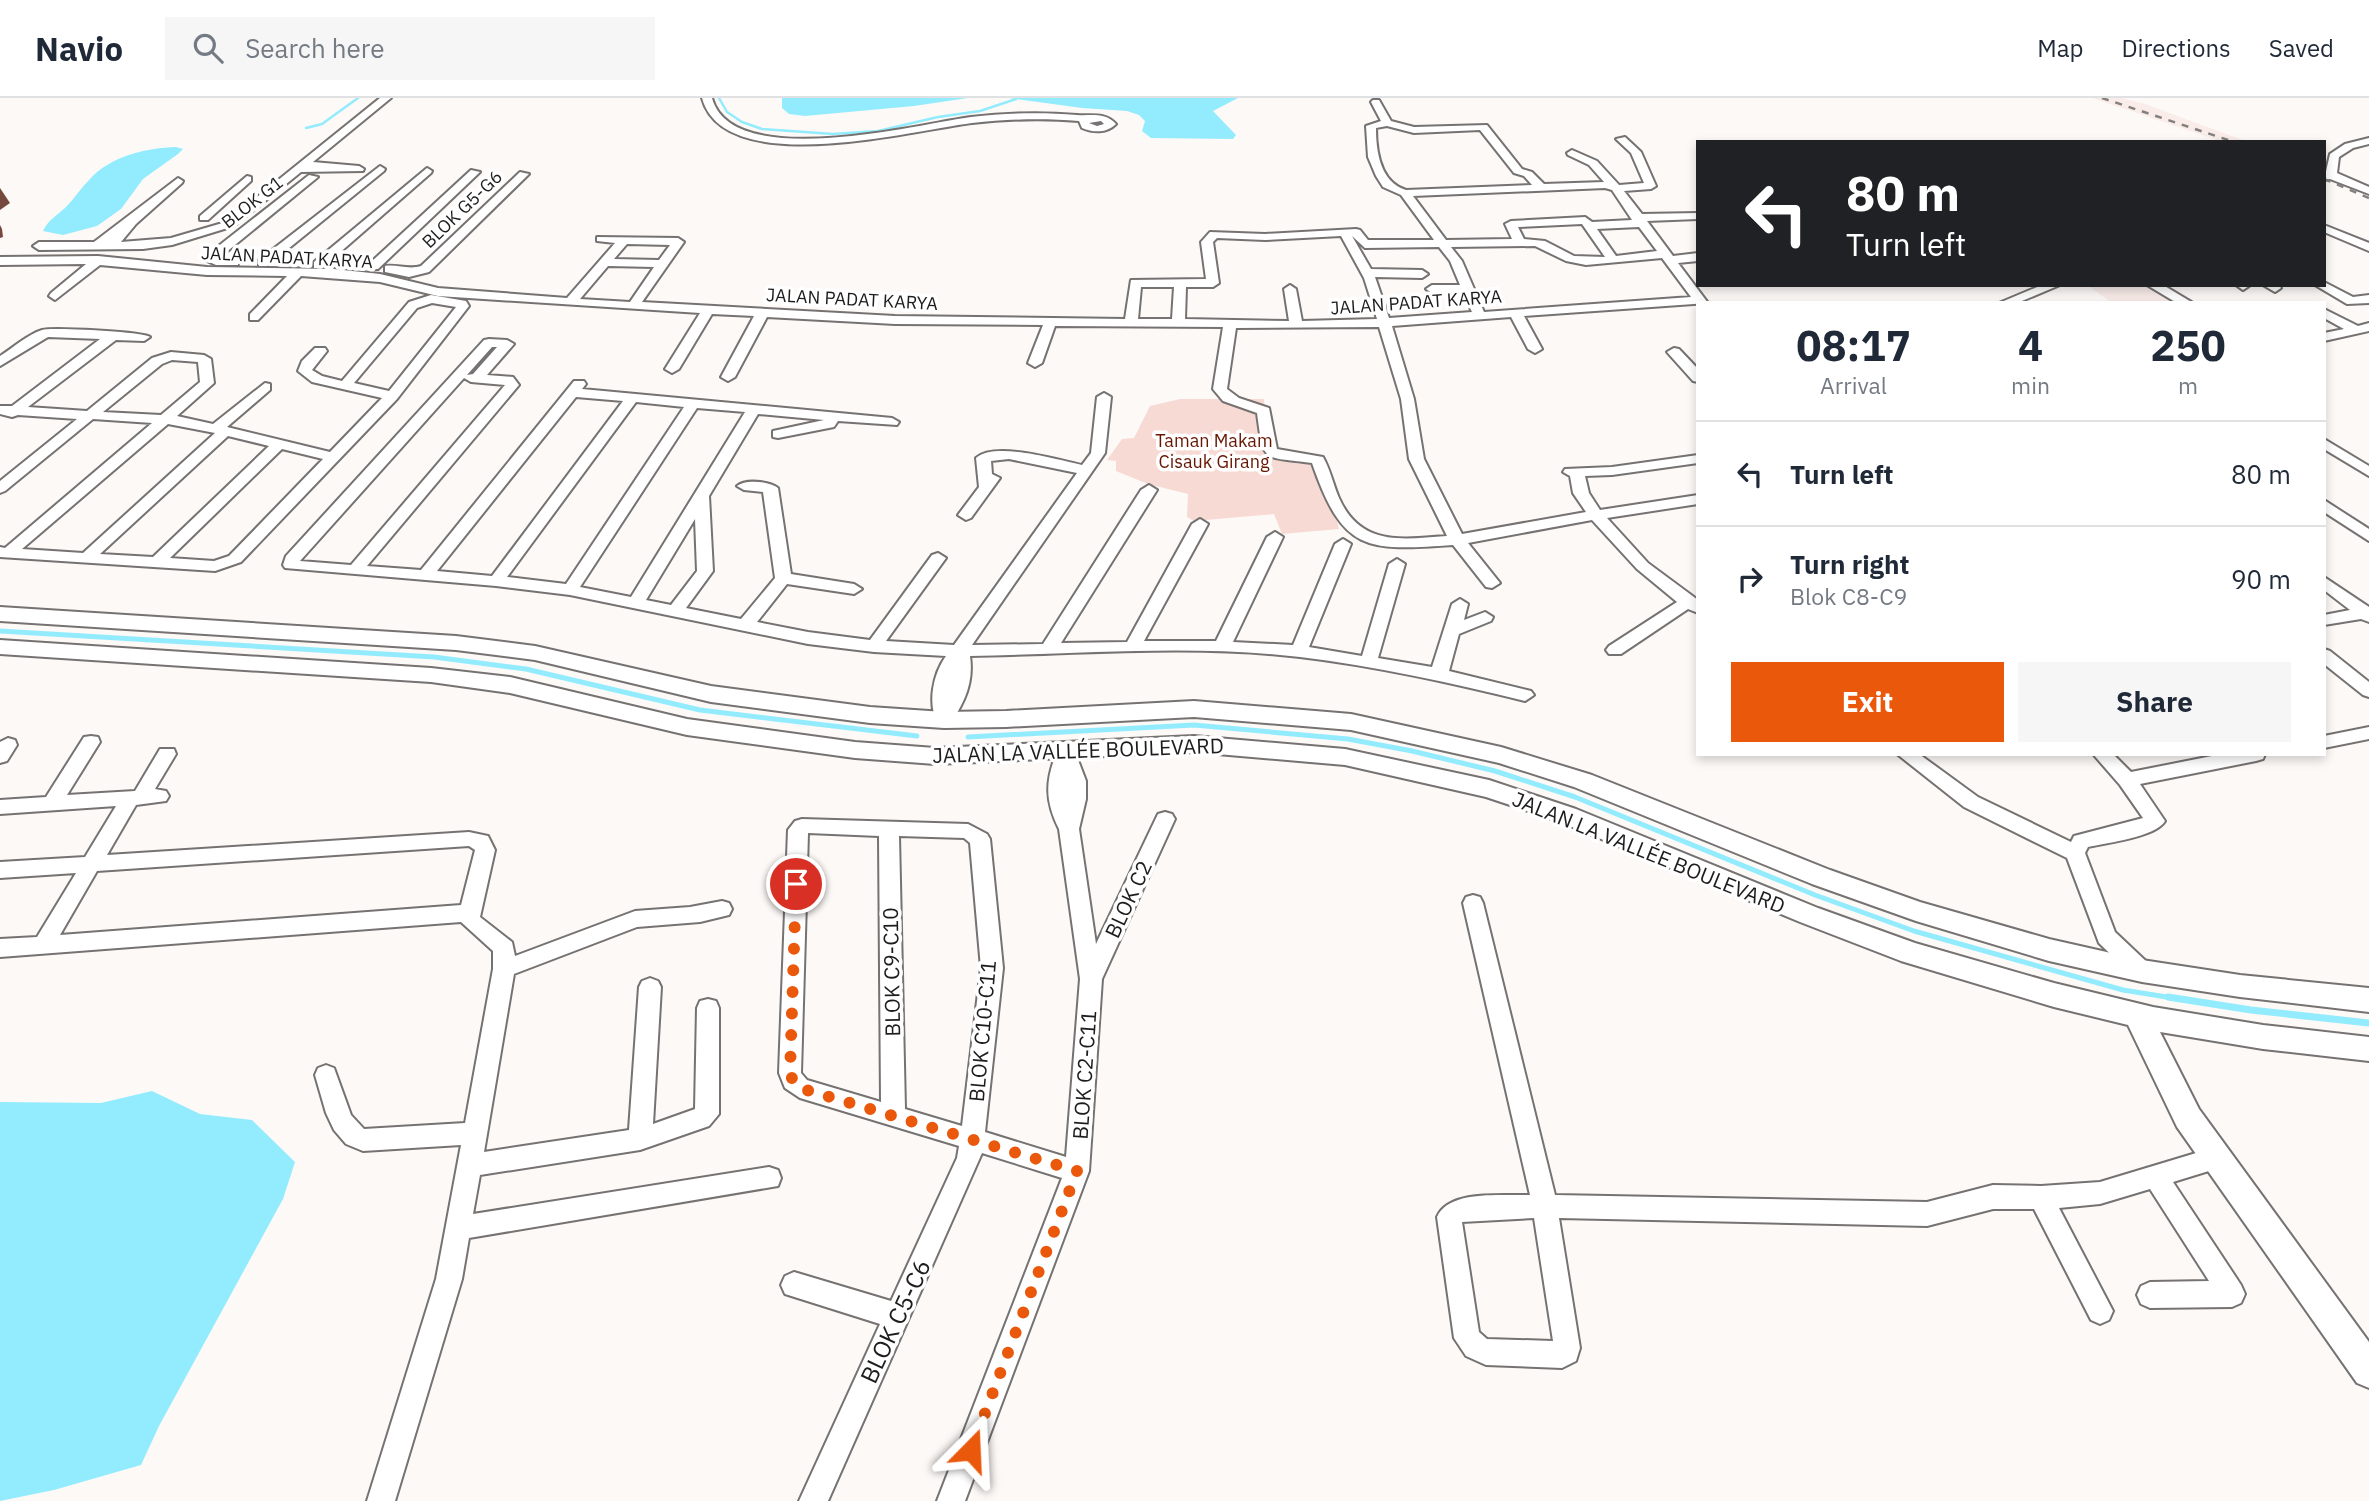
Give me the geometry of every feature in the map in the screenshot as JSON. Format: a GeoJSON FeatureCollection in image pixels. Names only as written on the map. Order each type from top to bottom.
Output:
{"type":"FeatureCollection","features":[{"type":"Feature","properties":{"kind":"street"},"geometry":{"type":"LineString","coordinates":[[20,247],[172,241],[230,224],[386,98]]}},
{"type":"Feature","properties":{"kind":"street"},"geometry":{"type":"LineString","coordinates":[[707,98],[710,110],[717,119],[732,126],[748,133],[801,141],[863,140],[937,125],[1001,117],[1089,119]]}},
{"type":"Feature","properties":{"kind":"street"},"geometry":{"type":"LineString","coordinates":[[1376,102],[1387,123]]}},
{"type":"Feature","properties":{"kind":"street"},"geometry":{"type":"LineString","coordinates":[[1542,188],[1528,174],[1518,171],[1485,127],[1414,130],[1387,123],[1371,126],[1373,161],[1392,189],[1405,193],[1518,189],[1542,188],[1605,185],[1616,188],[1651,186],[1636,152],[1621,139]]}},
{"type":"Feature","properties":{"kind":"street"},"geometry":{"type":"LineString","coordinates":[[2369,141],[2349,146],[2334,156],[2328,176],[2369,191]]}},
{"type":"Feature","properties":{"kind":"street"},"geometry":{"type":"LineString","coordinates":[[1573,153],[1593,163],[1616,188],[1701,301]]}},
{"type":"Feature","properties":{"kind":"street"},"geometry":{"type":"LineString","coordinates":[[262,263],[380,169],[302,167]]}},
{"type":"Feature","properties":{"kind":"street"},"geometry":{"type":"LineString","coordinates":[[318,264],[427,171]]}},
{"type":"Feature","properties":{"kind":"street"},"geometry":{"type":"LineString","coordinates":[[262,263],[374,266],[475,172]]}},
{"type":"Feature","properties":{"kind":"street","name":"BLOK G5-G6"},"geometry":{"type":"LineString","coordinates":[[374,266],[409,273],[425,269],[524,174]]}},
{"type":"Feature","properties":{"kind":"street","name":"BLOK G1"},"geometry":{"type":"LineString","coordinates":[[262,263],[216,261],[211,258],[313,177]]}},
{"type":"Feature","properties":{"kind":"street"},"geometry":{"type":"LineString","coordinates":[[204,218],[247,179]]}},
{"type":"Feature","properties":{"kind":"street"},"geometry":{"type":"LineString","coordinates":[[105,245],[116,229],[131,222],[178,181]]}},
{"type":"Feature","properties":{"kind":"street"},"geometry":{"type":"LineString","coordinates":[[1518,189],[1525,201]]}},
{"type":"Feature","properties":{"kind":"street"},"geometry":{"type":"LineString","coordinates":[[1405,193],[1456,261],[1479,315]]}},
{"type":"Feature","properties":{"kind":"street"},"geometry":{"type":"LineString","coordinates":[[1533,212],[1541,223]]}},
{"type":"Feature","properties":{"kind":"street"},"geometry":{"type":"LineString","coordinates":[[1589,226],[1696,216]]}},
{"type":"Feature","properties":{"kind":"street"},"geometry":{"type":"LineString","coordinates":[[1520,243],[1511,224],[1585,220],[1612,259]]}},
{"type":"Feature","properties":{"kind":"street"},"geometry":{"type":"LineString","coordinates":[[2326,230],[2369,247]]}},
{"type":"Feature","properties":{"kind":"street"},"geometry":{"type":"LineString","coordinates":[[1345,232],[1352,251],[1369,274],[1405,388],[1413,429],[1415,458],[1457,540],[1492,583]]}},
{"type":"Feature","properties":{"kind":"street"},"geometry":{"type":"LineString","coordinates":[[1131,323],[1135,283],[1213,282],[1207,242],[1214,234],[1265,237],[1356,232],[1365,244],[1548,244],[1573,260],[1696,257]]}},
{"type":"Feature","properties":{"kind":"street"},"geometry":{"type":"LineString","coordinates":[[601,239],[678,242],[633,306]]}},
{"type":"Feature","properties":{"kind":"street"},"geometry":{"type":"LineString","coordinates":[[570,302],[624,240]]}},
{"type":"Feature","properties":{"kind":"street"},"geometry":{"type":"LineString","coordinates":[[55,296],[98,260]]}},
{"type":"Feature","properties":{"kind":"street","name":"JALAN PADAT KARYA"},"geometry":{"type":"LineString","coordinates":[[0,261],[98,260],[207,271],[367,276],[438,292],[885,320],[1296,325],[1383,323],[1515,312],[1619,311],[1696,302]]}},
{"type":"Feature","properties":{"kind":"street"},"geometry":{"type":"LineString","coordinates":[[607,262],[662,264]]}},
{"type":"Feature","properties":{"kind":"street"},"geometry":{"type":"LineString","coordinates":[[254,317],[297,272]]}},
{"type":"Feature","properties":{"kind":"street"},"geometry":{"type":"LineString","coordinates":[[1369,274],[1422,274]]}},
{"type":"Feature","properties":{"kind":"street"},"geometry":{"type":"LineString","coordinates":[[1178,322],[1180,283]]}},
{"type":"Feature","properties":{"kind":"street"},"geometry":{"type":"LineString","coordinates":[[2010,301],[2045,287]]}},
{"type":"Feature","properties":{"kind":"street"},"geometry":{"type":"LineString","coordinates":[[2157,287],[2183,301]]}},
{"type":"Feature","properties":{"kind":"street"},"geometry":{"type":"LineString","coordinates":[[2325,287],[2351,301],[2369,299]]}},
{"type":"Feature","properties":{"kind":"street"},"geometry":{"type":"LineString","coordinates":[[1290,289],[1296,325]]}},
{"type":"Feature","properties":{"kind":"street"},"geometry":{"type":"LineString","coordinates":[[1432,289],[1468,289]]}},
{"type":"Feature","properties":{"kind":"street"},"geometry":{"type":"LineString","coordinates":[[4,552],[215,566],[227,564],[235,559],[392,396],[463,304],[430,299],[413,305],[345,386]]}},
{"type":"Feature","properties":{"kind":"street"},"geometry":{"type":"LineString","coordinates":[[672,369],[708,310]]}},
{"type":"Feature","properties":{"kind":"street"},"geometry":{"type":"LineString","coordinates":[[728,377],[763,312]]}},
{"type":"Feature","properties":{"kind":"street"},"geometry":{"type":"LineString","coordinates":[[1515,312],[1535,349]]}},
{"type":"Feature","properties":{"kind":"street"},"geometry":{"type":"LineString","coordinates":[[2326,314],[2363,328]]}},
{"type":"Feature","properties":{"kind":"street"},"geometry":{"type":"LineString","coordinates":[[1035,363],[1050,323]]}},
{"type":"Feature","properties":{"kind":"street"},"geometry":{"type":"LineString","coordinates":[[1230,324],[1220,389],[1228,399],[1264,411],[1269,450],[1318,460],[1332,499],[1353,528],[1367,538],[1389,544],[1457,540],[1696,499]]}},
{"type":"Feature","properties":{"kind":"street"},"geometry":{"type":"LineString","coordinates":[[2326,337],[2363,328]]}},
{"type":"Feature","properties":{"kind":"street"},"geometry":{"type":"LineString","coordinates":[[0,362],[45,333],[144,337]]}},
{"type":"Feature","properties":{"kind":"street"},"geometry":{"type":"LineString","coordinates":[[0,423],[114,335]]}},
{"type":"Feature","properties":{"kind":"street"},"geometry":{"type":"LineString","coordinates":[[477,378],[507,344],[489,343],[292,559],[291,565],[496,581],[570,590],[745,626],[874,646],[960,651],[1133,646],[1222,647],[1299,652],[1368,660],[1525,695]]}},
{"type":"Feature","properties":{"kind":"street"},"geometry":{"type":"LineString","coordinates":[[320,351],[305,371],[317,379],[392,396]]}},
{"type":"Feature","properties":{"kind":"street"},"geometry":{"type":"LineString","coordinates":[[1674,352],[1696,376]]}},
{"type":"Feature","properties":{"kind":"street"},"geometry":{"type":"LineString","coordinates":[[0,488],[164,358],[204,359],[207,383],[4,552]]}},
{"type":"Feature","properties":{"kind":"street"},"geometry":{"type":"LineString","coordinates":[[354,571],[512,384],[508,380],[460,377]]}},
{"type":"Feature","properties":{"kind":"street"},"geometry":{"type":"LineString","coordinates":[[86,558],[265,387]]}},
{"type":"Feature","properties":{"kind":"street"},"geometry":{"type":"LineString","coordinates":[[425,576],[576,388],[632,398],[892,422]]}},
{"type":"Feature","properties":{"kind":"street"},"geometry":{"type":"LineString","coordinates":[[960,651],[1098,453],[1104,397]]}},
{"type":"Feature","properties":{"kind":"street"},"geometry":{"type":"LineString","coordinates":[[496,581],[632,398]]}},
{"type":"Feature","properties":{"kind":"street"},"geometry":{"type":"LineString","coordinates":[[570,590],[693,404]]}},
{"type":"Feature","properties":{"kind":"street"},"geometry":{"type":"LineString","coordinates":[[635,604],[754,409]]}},
{"type":"Feature","properties":{"kind":"street"},"geometry":{"type":"LineString","coordinates":[[0,410],[164,419],[334,457]]}},
{"type":"Feature","properties":{"kind":"street"},"geometry":{"type":"LineString","coordinates":[[778,434],[829,424],[833,416]]}},
{"type":"Feature","properties":{"kind":"street"},"geometry":{"type":"LineString","coordinates":[[157,562],[279,444]]}},
{"type":"Feature","properties":{"kind":"street"},"geometry":{"type":"LineString","coordinates":[[2326,444],[2369,472]]}},
{"type":"Feature","properties":{"kind":"street"},"geometry":{"type":"LineString","coordinates":[[966,515],[1009,455],[1086,470]]}},
{"type":"Feature","properties":{"kind":"street"},"geometry":{"type":"LineString","coordinates":[[1615,650],[1693,605],[1670,591],[1647,570],[1596,515],[1581,493],[1573,472],[1629,470],[1696,459]]}},
{"type":"Feature","properties":{"kind":"street"},"geometry":{"type":"LineString","coordinates":[[744,486],[770,488],[783,578],[745,626]]}},
{"type":"Feature","properties":{"kind":"street"},"geometry":{"type":"LineString","coordinates":[[1049,648],[1149,491]]}},
{"type":"Feature","properties":{"kind":"street"},"geometry":{"type":"LineString","coordinates":[[674,612],[705,571],[701,496]]}},
{"type":"Feature","properties":{"kind":"street"},"geometry":{"type":"LineString","coordinates":[[2326,506],[2369,537]]}},
{"type":"Feature","properties":{"kind":"street"},"geometry":{"type":"LineString","coordinates":[[1133,646],[1200,524]]}},
{"type":"Feature","properties":{"kind":"street"},"geometry":{"type":"LineString","coordinates":[[1222,647],[1275,537]]}},
{"type":"Feature","properties":{"kind":"street"},"geometry":{"type":"LineString","coordinates":[[1299,652],[1343,544]]}},
{"type":"Feature","properties":{"kind":"street"},"geometry":{"type":"LineString","coordinates":[[874,646],[938,558]]}},
{"type":"Feature","properties":{"kind":"street"},"geometry":{"type":"LineString","coordinates":[[1368,660],[1397,564]]}},
{"type":"Feature","properties":{"kind":"street"},"geometry":{"type":"LineString","coordinates":[[783,578],[853,589]]}},
{"type":"Feature","properties":{"kind":"street"},"geometry":{"type":"LineString","coordinates":[[2326,583],[2367,614]]}},
{"type":"Feature","properties":{"kind":"street"},"geometry":{"type":"LineString","coordinates":[[1439,674],[1460,604]]}},
{"type":"Feature","properties":{"kind":"street","name":"JALAN LA VALLÉE BOULEVARD"},"geometry":{"type":"LineString","coordinates":[[0,614],[279,634],[456,643],[535,653],[711,694],[870,715],[944,720],[1194,709],[1351,722],[1501,755],[1583,780],[1821,877],[1916,911],[2049,950],[2142,971],[2240,986],[2369,1000]]}},
{"type":"Feature","properties":{"kind":"street"},"geometry":{"type":"LineString","coordinates":[[2326,620],[2367,614]]}},
{"type":"Feature","properties":{"kind":"street"},"geometry":{"type":"LineString","coordinates":[[1452,631],[1485,617]]}},
{"type":"Feature","properties":{"kind":"street"},"geometry":{"type":"LineString","coordinates":[[252,666],[279,634]]}},
{"type":"Feature","properties":{"kind":"street","name":"JALAN LA VALLÉE BOULEVARD"},"geometry":{"type":"LineString","coordinates":[[0,647],[252,666],[431,675],[510,685],[687,727],[855,750],[935,756],[1194,744],[1345,757],[1489,789],[1567,815],[1809,915],[1911,953],[2054,995],[2145,1017],[2263,1037],[2369,1049]]}},
{"type":"Feature","properties":{"kind":"street"},"geometry":{"type":"LineString","coordinates":[[935,756],[944,720],[958,699],[965,669],[960,651]]}},
{"type":"Feature","properties":{"kind":"street"},"geometry":{"type":"LineString","coordinates":[[2326,657],[2369,691]]}},
{"type":"Feature","properties":{"kind":"street"},"geometry":{"type":"LineString","coordinates":[[2326,742],[2369,733]]}},
{"type":"Feature","properties":{"kind":"street"},"geometry":{"type":"LineString","coordinates":[[52,803],[91,742]]}},
{"type":"Feature","properties":{"kind":"street"},"geometry":{"type":"LineString","coordinates":[[1066,752],[1057,775],[1058,808],[1069,829],[1091,979]]}},
{"type":"Feature","properties":{"kind":"street"},"geometry":{"type":"LineString","coordinates":[[44,944],[92,862],[144,797],[167,754]]}},
{"type":"Feature","properties":{"kind":"street"},"geometry":{"type":"LineString","coordinates":[[1909,756],[1970,802],[2075,853],[2106,937],[2142,971]]}},
{"type":"Feature","properties":{"kind":"street"},"geometry":{"type":"LineString","coordinates":[[2075,853],[2081,841],[2143,827],[2155,821],[2127,780],[2104,756]]}},
{"type":"Feature","properties":{"kind":"street"},"geometry":{"type":"LineString","coordinates":[[2127,780],[2246,756]]}},
{"type":"Feature","properties":{"kind":"street"},"geometry":{"type":"LineString","coordinates":[[0,807],[144,797]]}},
{"type":"Feature","properties":{"kind":"street"},"geometry":{"type":"LineString","coordinates":[[1650,849],[1668,815]]}},
{"type":"Feature","properties":{"kind":"street","name":"BLOK C2"},"geometry":{"type":"LineString","coordinates":[[1091,979],[1166,818]]}},
{"type":"Feature","properties":{"kind":"street"},"geometry":{"type":"LineString","coordinates":[[889,828],[807,824],[798,830],[790,1073],[793,1081],[800,1088],[1077,1171]]}},
{"type":"Feature","properties":{"kind":"street","name":"BLOK C10-C11"},"geometry":{"type":"LineString","coordinates":[[889,828],[968,831],[980,839],[992,968],[972,1139]]}},
{"type":"Feature","properties":{"kind":"street","name":"BLOK C9-C10"},"geometry":{"type":"LineString","coordinates":[[889,828],[893,1116]]}},
{"type":"Feature","properties":{"kind":"street"},"geometry":{"type":"LineString","coordinates":[[0,870],[469,839],[481,841],[485,850],[469,913],[471,921],[504,948],[504,969],[449,1279],[381,1501]]}},
{"type":"Feature","properties":{"kind":"street"},"geometry":{"type":"LineString","coordinates":[[1473,903],[1545,1206],[1567,1352],[1562,1355],[1486,1352],[1467,1338],[1450,1217],[1458,1210],[1545,1206],[1927,1214],[1993,1197],[2042,1198],[2100,1193],[2216,1158]]}},
{"type":"Feature","properties":{"kind":"street"},"geometry":{"type":"LineString","coordinates":[[504,969],[635,919],[704,916],[722,909]]}},
{"type":"Feature","properties":{"kind":"street"},"geometry":{"type":"LineString","coordinates":[[0,948],[469,913]]}},
{"type":"Feature","properties":{"kind":"street","name":"BLOK C2-C11"},"geometry":{"type":"LineString","coordinates":[[951,1501],[1077,1171],[1091,979]]}},
{"type":"Feature","properties":{"kind":"street"},"geometry":{"type":"LineString","coordinates":[[640,1139],[650,987]]}},
{"type":"Feature","properties":{"kind":"street"},"geometry":{"type":"LineString","coordinates":[[471,1165],[640,1139],[695,1122],[707,1114],[708,1008]]}},
{"type":"Feature","properties":{"kind":"street"},"geometry":{"type":"LineString","coordinates":[[2145,1017],[2188,1118],[2369,1370]]}},
{"type":"Feature","properties":{"kind":"street"},"geometry":{"type":"LineString","coordinates":[[326,1075],[346,1131],[354,1138],[363,1140],[475,1133]]}},
{"type":"Feature","properties":{"kind":"street","name":"BLOK C5-C6"},"geometry":{"type":"LineString","coordinates":[[813,1501],[969,1158],[972,1139]]}},
{"type":"Feature","properties":{"kind":"street"},"geometry":{"type":"LineString","coordinates":[[2150,1295],[2232,1294],[2155,1175]]}},
{"type":"Feature","properties":{"kind":"street"},"geometry":{"type":"LineString","coordinates":[[459,1228],[769,1178]]}},
{"type":"Feature","properties":{"kind":"street"},"geometry":{"type":"LineString","coordinates":[[2042,1198],[2100,1311]]}},
{"type":"Feature","properties":{"kind":"street"},"geometry":{"type":"LineString","coordinates":[[794,1285],[897,1316]]}},
{"type":"Feature","properties":{"kind":"shaded area"},"geometry":{"type":"Polygon","coordinates":[[[2092,98],[2121,98],[2145,104],[2243,140],[2217,140],[2092,98]]]}},
{"type":"Feature","properties":{"kind":"shaded area"},"geometry":{"type":"Polygon","coordinates":[[[2090,287],[2149,287],[2175,301],[2109,301],[2090,287]]]}},
{"type":"Feature","properties":{"kind":"green space","name":"Taman Makam Cisauk Girang"},"geometry":{"type":"Polygon","coordinates":[[[1180,399],[1264,399],[1267,453],[1322,460],[1339,529],[1282,534],[1274,514],[1194,521],[1187,517],[1188,494],[1148,484],[1116,471],[1116,461],[1107,460],[1122,439],[1134,438],[1150,406],[1180,399]]]}},
{"type":"Feature","properties":{"kind":"water"},"geometry":{"type":"Polygon","coordinates":[[[782,98],[968,98],[805,116],[789,114],[782,108],[782,98]]]}},
{"type":"Feature","properties":{"kind":"water"},"geometry":{"type":"Polygon","coordinates":[[[1009,98],[1238,98],[1213,111],[1236,135],[1233,139],[1151,138],[1142,131],[1145,121],[1139,115],[1127,111],[1009,98]]]}},
{"type":"Feature","properties":{"kind":"water"},"geometry":{"type":"Polygon","coordinates":[[[153,149],[183,149],[143,179],[121,209],[97,226],[63,235],[43,231],[90,179],[108,164],[153,149]]]}},
{"type":"Feature","properties":{"kind":"water"},"geometry":{"type":"Polygon","coordinates":[[[152,1091],[200,1114],[252,1120],[295,1162],[283,1199],[159,1426],[141,1465],[54,1490],[0,1501],[0,1102],[101,1103],[152,1091]]]}},
{"type":"Feature","properties":{"kind":"waterway"},"geometry":{"type":"LineString","coordinates":[[306,128],[322,124],[358,98]]}},
{"type":"Feature","properties":{"kind":"waterway"},"geometry":{"type":"LineString","coordinates":[[719,98],[727,112],[742,122],[762,129],[833,134],[878,131],[938,117],[980,111],[1016,99]]}},
{"type":"Feature","properties":{"kind":"waterway"},"geometry":{"type":"LineString","coordinates":[[0,631],[434,657],[526,669],[700,710],[917,736]]}},
{"type":"Feature","properties":{"kind":"waterway"},"geometry":{"type":"LineString","coordinates":[[968,737],[1194,725],[1348,739],[1412,751],[1495,771],[1575,797],[1815,895],[1914,931],[2123,990],[2179,999]]}},
{"type":"Feature","properties":{"kind":"waterway"},"geometry":{"type":"LineString","coordinates":[[2168,997],[2251,1010],[2369,1023]]}},
{"type":"Feature","properties":{"kind":"railway"},"geometry":{"type":"LineString","coordinates":[[2102,98],[2228,140]]}},
{"type":"Feature","properties":{"kind":"railway"},"geometry":{"type":"LineString","coordinates":[[2326,180],[2369,198]]}},
{"type":"Feature","properties":{"kind":"route"},"geometry":{"type":"LineString","coordinates":[[796,884],[790,1073],[793,1081],[800,1088],[1077,1171],[971,1450]]}}]}
